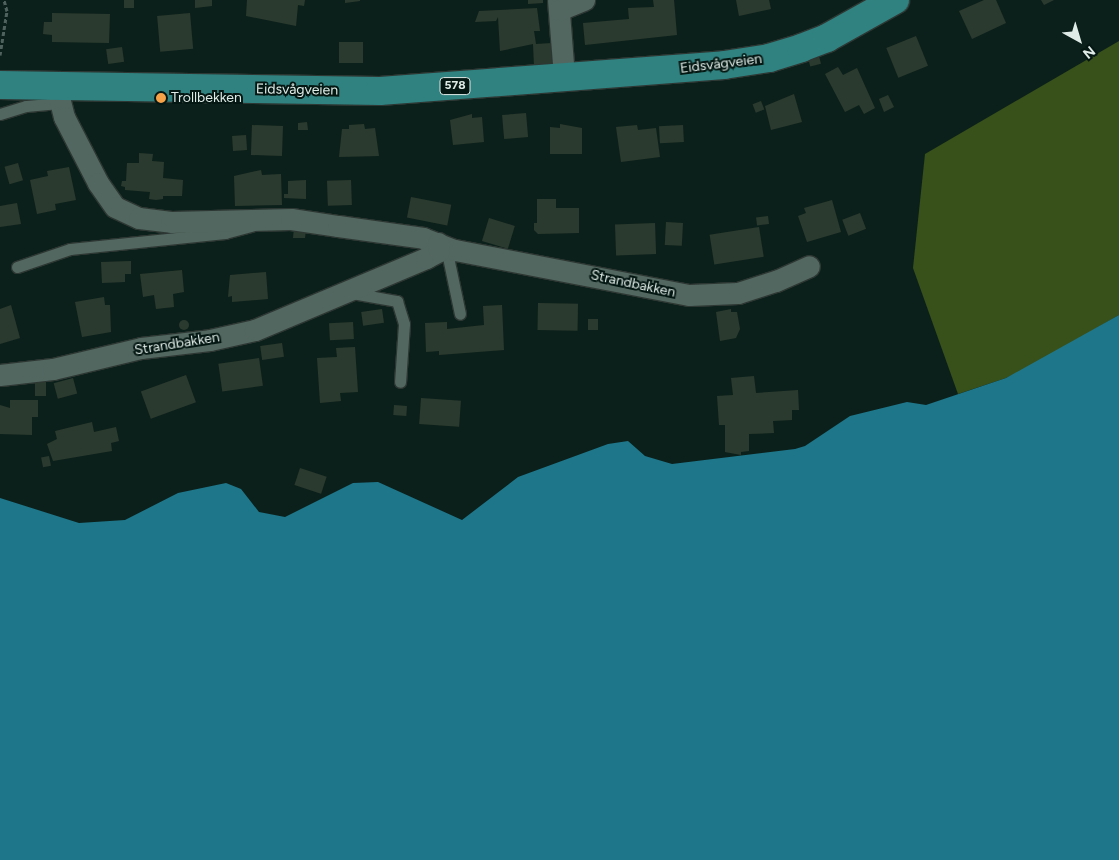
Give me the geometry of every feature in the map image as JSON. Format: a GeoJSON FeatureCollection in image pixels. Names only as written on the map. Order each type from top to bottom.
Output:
{"type":"FeatureCollection","features":[{"type":"Feature","properties":{"kind":"main road","name":"Eidsvågveien"},"geometry":{"type":"LineString","coordinates":[[0,85],[58,94],[380,91],[724,65],[769,58],[827,38],[895,0]]}},
{"type":"Feature","properties":{"kind":"street"},"geometry":{"type":"LineString","coordinates":[[564,76],[559,5],[584,0]]}},
{"type":"Feature","properties":{"kind":"street","name":"Strandbakken"},"geometry":{"type":"LineString","coordinates":[[58,94],[98,183],[115,207],[139,218],[171,222],[267,220],[338,226],[689,295],[738,292],[776,281],[809,266]]}},
{"type":"Feature","properties":{"kind":"street","name":"Strandbakken"},"geometry":{"type":"LineString","coordinates":[[0,375],[53,369],[141,348],[210,340],[255,330],[426,258],[447,246]]}},
{"type":"Feature","properties":{"kind":"lane"},"geometry":{"type":"LineString","coordinates":[[0,114],[58,94]]}},
{"type":"Feature","properties":{"kind":"lane","name":"Strandbakken"},"geometry":{"type":"LineString","coordinates":[[17,268],[70,249],[225,233],[267,220]]}},
{"type":"Feature","properties":{"kind":"lane"},"geometry":{"type":"LineString","coordinates":[[447,246],[460,314]]}},
{"type":"Feature","properties":{"kind":"lane"},"geometry":{"type":"LineString","coordinates":[[348,292],[397,300],[404,324],[400,382]]}},
{"type":"Feature","properties":{"kind":"path"},"geometry":{"type":"LineString","coordinates":[[0,55],[8,11],[4,0]]}},
{"type":"Feature","properties":{"kind":"green space"},"geometry":{"type":"Polygon","coordinates":[[[1119,41],[1119,315],[1039,362],[1006,378],[958,394],[913,268],[925,154],[1119,41]]]}},
{"type":"Feature","properties":{"kind":"water"},"geometry":{"type":"Polygon","coordinates":[[[1119,315],[1119,860],[0,860],[0,498],[79,523],[125,520],[178,493],[226,483],[241,489],[259,512],[285,517],[353,483],[378,482],[462,520],[518,477],[608,444],[628,441],[645,456],[672,464],[795,449],[805,446],[850,416],[907,402],[926,405],[1006,378],[1119,315]]]}},
{"type":"Feature","properties":{"kind":"building"},"geometry":{"type":"Polygon","coordinates":[[[124,0],[134,0],[134,8],[124,8],[124,0]]]}},
{"type":"Feature","properties":{"kind":"building"},"geometry":{"type":"Polygon","coordinates":[[[195,0],[212,0],[212,6],[195,8],[195,0]]]}},
{"type":"Feature","properties":{"kind":"building"},"geometry":{"type":"Polygon","coordinates":[[[247,0],[305,0],[304,6],[298,5],[296,26],[246,16],[247,0]]]}},
{"type":"Feature","properties":{"kind":"building"},"geometry":{"type":"Polygon","coordinates":[[[345,0],[360,0],[360,1],[345,3],[345,0]]]}},
{"type":"Feature","properties":{"kind":"building"},"geometry":{"type":"Polygon","coordinates":[[[528,0],[543,0],[543,3],[528,4],[528,0]]]}},
{"type":"Feature","properties":{"kind":"building"},"geometry":{"type":"Polygon","coordinates":[[[653,0],[674,0],[677,35],[585,45],[583,23],[629,19],[628,8],[654,7],[653,0]]]}},
{"type":"Feature","properties":{"kind":"building"},"geometry":{"type":"Polygon","coordinates":[[[736,0],[769,0],[771,9],[739,16],[736,0]]]}},
{"type":"Feature","properties":{"kind":"building"},"geometry":{"type":"Polygon","coordinates":[[[984,0],[996,0],[1006,23],[972,39],[959,11],[984,0]]]}},
{"type":"Feature","properties":{"kind":"building"},"geometry":{"type":"Polygon","coordinates":[[[1041,0],[1054,0],[1044,5],[1041,0]]]}},
{"type":"Feature","properties":{"kind":"building"},"geometry":{"type":"Polygon","coordinates":[[[537,8],[540,31],[534,31],[536,44],[552,43],[553,65],[534,66],[533,44],[500,51],[498,17],[496,21],[475,22],[479,11],[537,8]]]}},
{"type":"Feature","properties":{"kind":"building"},"geometry":{"type":"Polygon","coordinates":[[[52,13],[110,14],[109,43],[52,42],[52,35],[43,34],[44,22],[52,22],[52,13]]]}},
{"type":"Feature","properties":{"kind":"building"},"geometry":{"type":"Polygon","coordinates":[[[190,13],[193,49],[160,52],[157,16],[190,13]]]}},
{"type":"Feature","properties":{"kind":"building"},"geometry":{"type":"Polygon","coordinates":[[[916,36],[928,66],[898,78],[886,48],[916,36]]]}},
{"type":"Feature","properties":{"kind":"building"},"geometry":{"type":"Polygon","coordinates":[[[339,42],[363,42],[363,63],[339,63],[339,42]]]}},
{"type":"Feature","properties":{"kind":"building"},"geometry":{"type":"Polygon","coordinates":[[[122,47],[124,62],[108,64],[106,49],[122,47]]]}},
{"type":"Feature","properties":{"kind":"building"},"geometry":{"type":"Polygon","coordinates":[[[819,56],[821,64],[810,66],[808,59],[819,56]]]}},
{"type":"Feature","properties":{"kind":"building"},"geometry":{"type":"Polygon","coordinates":[[[838,67],[843,75],[857,68],[875,108],[864,114],[859,105],[845,112],[825,74],[838,67]]]}},
{"type":"Feature","properties":{"kind":"building"},"geometry":{"type":"Polygon","coordinates":[[[794,94],[802,122],[771,130],[765,106],[794,94]]]}},
{"type":"Feature","properties":{"kind":"building"},"geometry":{"type":"Polygon","coordinates":[[[888,95],[894,107],[884,112],[879,99],[888,95]]]}},
{"type":"Feature","properties":{"kind":"building"},"geometry":{"type":"Polygon","coordinates":[[[761,101],[764,109],[756,113],[753,104],[761,101]]]}},
{"type":"Feature","properties":{"kind":"building"},"geometry":{"type":"Polygon","coordinates":[[[526,113],[528,137],[504,139],[502,115],[526,113]]]}},
{"type":"Feature","properties":{"kind":"building"},"geometry":{"type":"Polygon","coordinates":[[[472,114],[472,118],[482,117],[484,142],[453,145],[450,120],[472,114]]]}},
{"type":"Feature","properties":{"kind":"building"},"geometry":{"type":"Polygon","coordinates":[[[307,122],[308,130],[298,130],[298,123],[307,122]]]}},
{"type":"Feature","properties":{"kind":"building"},"geometry":{"type":"Polygon","coordinates":[[[364,124],[365,129],[375,128],[379,156],[339,157],[342,129],[349,129],[349,125],[364,124]]]}},
{"type":"Feature","properties":{"kind":"building"},"geometry":{"type":"Polygon","coordinates":[[[560,124],[582,128],[582,154],[550,154],[550,127],[560,128],[560,124]]]}},
{"type":"Feature","properties":{"kind":"building"},"geometry":{"type":"Polygon","coordinates":[[[252,125],[283,126],[282,156],[251,155],[252,125]]]}},
{"type":"Feature","properties":{"kind":"building"},"geometry":{"type":"Polygon","coordinates":[[[637,125],[638,130],[656,128],[660,157],[621,162],[616,127],[637,125]]]}},
{"type":"Feature","properties":{"kind":"building"},"geometry":{"type":"Polygon","coordinates":[[[683,125],[684,142],[660,143],[659,126],[683,125]]]}},
{"type":"Feature","properties":{"kind":"building"},"geometry":{"type":"Polygon","coordinates":[[[246,135],[247,150],[233,151],[232,136],[246,135]]]}},
{"type":"Feature","properties":{"kind":"building"},"geometry":{"type":"Polygon","coordinates":[[[139,153],[153,154],[152,161],[164,162],[163,178],[183,180],[182,196],[163,196],[163,199],[149,199],[150,192],[125,190],[125,187],[121,186],[122,181],[126,181],[127,163],[139,163],[139,153]]]}},
{"type":"Feature","properties":{"kind":"building"},"geometry":{"type":"Polygon","coordinates":[[[18,163],[23,180],[10,184],[5,167],[18,163]]]}},
{"type":"Feature","properties":{"kind":"building"},"geometry":{"type":"Polygon","coordinates":[[[69,167],[76,200],[55,204],[56,210],[37,214],[30,180],[48,176],[47,171],[69,167]]]}},
{"type":"Feature","properties":{"kind":"building"},"geometry":{"type":"Polygon","coordinates":[[[261,170],[262,175],[281,174],[282,205],[235,206],[234,176],[261,170]]]}},
{"type":"Feature","properties":{"kind":"building"},"geometry":{"type":"Polygon","coordinates":[[[306,180],[306,199],[284,198],[284,194],[288,194],[288,181],[306,180]]]}},
{"type":"Feature","properties":{"kind":"building"},"geometry":{"type":"Polygon","coordinates":[[[351,180],[352,205],[328,206],[327,181],[351,180]]]}},
{"type":"Feature","properties":{"kind":"building"},"geometry":{"type":"Polygon","coordinates":[[[411,197],[451,205],[447,225],[407,218],[411,197]]]}},
{"type":"Feature","properties":{"kind":"building"},"geometry":{"type":"Polygon","coordinates":[[[537,199],[556,199],[556,208],[579,208],[579,233],[538,234],[534,230],[534,223],[537,223],[537,199]]]}},
{"type":"Feature","properties":{"kind":"building"},"geometry":{"type":"Polygon","coordinates":[[[832,200],[841,232],[807,242],[798,216],[806,213],[804,208],[832,200]]]}},
{"type":"Feature","properties":{"kind":"building"},"geometry":{"type":"Polygon","coordinates":[[[17,203],[21,224],[0,227],[0,206],[17,203]]]}},
{"type":"Feature","properties":{"kind":"building"},"geometry":{"type":"Polygon","coordinates":[[[860,213],[866,229],[848,236],[842,220],[860,213]]]}},
{"type":"Feature","properties":{"kind":"building"},"geometry":{"type":"Polygon","coordinates":[[[768,216],[769,224],[757,225],[756,217],[768,216]]]}},
{"type":"Feature","properties":{"kind":"building"},"geometry":{"type":"Polygon","coordinates":[[[489,218],[515,226],[508,249],[482,241],[489,218]]]}},
{"type":"Feature","properties":{"kind":"building"},"geometry":{"type":"Polygon","coordinates":[[[666,222],[683,223],[682,246],[665,245],[666,222]]]}},
{"type":"Feature","properties":{"kind":"building"},"geometry":{"type":"Polygon","coordinates":[[[655,223],[656,254],[616,255],[615,224],[655,223]]]}},
{"type":"Feature","properties":{"kind":"building"},"geometry":{"type":"Polygon","coordinates":[[[759,227],[764,257],[714,264],[710,235],[759,227]]]}},
{"type":"Feature","properties":{"kind":"building"},"geometry":{"type":"Polygon","coordinates":[[[294,228],[306,228],[305,238],[293,238],[294,228]]]}},
{"type":"Feature","properties":{"kind":"building"},"geometry":{"type":"Polygon","coordinates":[[[131,261],[131,274],[125,274],[125,282],[102,283],[101,262],[131,261]]]}},
{"type":"Feature","properties":{"kind":"building"},"geometry":{"type":"Polygon","coordinates":[[[182,270],[184,292],[173,294],[174,307],[156,309],[154,295],[143,297],[140,274],[182,270]]]}},
{"type":"Feature","properties":{"kind":"building"},"geometry":{"type":"Polygon","coordinates":[[[266,272],[268,299],[232,302],[232,296],[228,297],[230,275],[266,272]]]}},
{"type":"Feature","properties":{"kind":"building"},"geometry":{"type":"Polygon","coordinates":[[[104,297],[105,305],[110,305],[111,332],[82,337],[75,302],[104,297]]]}},
{"type":"Feature","properties":{"kind":"building"},"geometry":{"type":"Polygon","coordinates":[[[538,303],[578,304],[578,331],[538,330],[538,303]]]}},
{"type":"Feature","properties":{"kind":"building"},"geometry":{"type":"Polygon","coordinates":[[[11,305],[20,338],[0,344],[0,309],[11,305]]]}},
{"type":"Feature","properties":{"kind":"building"},"geometry":{"type":"Polygon","coordinates":[[[502,305],[504,350],[439,355],[439,351],[426,352],[425,323],[447,322],[447,329],[484,325],[483,306],[502,305]]]}},
{"type":"Feature","properties":{"kind":"building"},"geometry":{"type":"Polygon","coordinates":[[[382,309],[384,323],[363,326],[361,312],[382,309]]]}},
{"type":"Feature","properties":{"kind":"building"},"geometry":{"type":"Polygon","coordinates":[[[731,309],[731,312],[737,312],[740,329],[736,338],[720,341],[716,312],[731,309]]]}},
{"type":"Feature","properties":{"kind":"building"},"geometry":{"type":"Polygon","coordinates":[[[588,319],[598,319],[598,330],[588,330],[588,319]]]}},
{"type":"Feature","properties":{"kind":"building"},"geometry":{"type":"Polygon","coordinates":[[[182,320],[186,320],[189,325],[188,329],[182,330],[179,327],[179,323],[182,320]]]}},
{"type":"Feature","properties":{"kind":"building"},"geometry":{"type":"Polygon","coordinates":[[[353,322],[354,339],[330,340],[329,323],[353,322]]]}},
{"type":"Feature","properties":{"kind":"building"},"geometry":{"type":"Polygon","coordinates":[[[282,343],[284,357],[262,360],[260,346],[282,343]]]}},
{"type":"Feature","properties":{"kind":"building"},"geometry":{"type":"Polygon","coordinates":[[[355,347],[358,392],[340,393],[341,401],[320,403],[317,358],[337,357],[336,348],[355,347]]]}},
{"type":"Feature","properties":{"kind":"building"},"geometry":{"type":"Polygon","coordinates":[[[259,358],[263,386],[222,391],[218,364],[259,358]]]}},
{"type":"Feature","properties":{"kind":"building"},"geometry":{"type":"Polygon","coordinates":[[[186,375],[196,402],[151,419],[141,391],[186,375]]]}},
{"type":"Feature","properties":{"kind":"building"},"geometry":{"type":"Polygon","coordinates":[[[754,376],[756,393],[798,390],[799,410],[792,410],[792,420],[773,421],[774,433],[749,434],[749,451],[741,452],[741,455],[725,452],[725,425],[719,425],[717,396],[733,395],[731,378],[754,376]]]}},
{"type":"Feature","properties":{"kind":"building"},"geometry":{"type":"Polygon","coordinates":[[[73,378],[77,393],[58,399],[54,383],[73,378]]]}},
{"type":"Feature","properties":{"kind":"building"},"geometry":{"type":"Polygon","coordinates":[[[35,382],[46,382],[46,396],[35,396],[35,382]]]}},
{"type":"Feature","properties":{"kind":"building"},"geometry":{"type":"Polygon","coordinates":[[[421,398],[461,401],[459,427],[419,424],[421,398]]]}},
{"type":"Feature","properties":{"kind":"building"},"geometry":{"type":"Polygon","coordinates":[[[10,400],[38,400],[38,417],[32,417],[32,435],[0,434],[0,405],[10,408],[10,400]]]}},
{"type":"Feature","properties":{"kind":"building"},"geometry":{"type":"Polygon","coordinates":[[[394,405],[407,406],[406,416],[393,415],[394,405]]]}},
{"type":"Feature","properties":{"kind":"building"},"geometry":{"type":"Polygon","coordinates":[[[92,422],[94,432],[116,427],[119,441],[111,443],[112,451],[53,461],[47,444],[57,439],[55,431],[92,422]]]}},
{"type":"Feature","properties":{"kind":"building"},"geometry":{"type":"Polygon","coordinates":[[[49,456],[51,466],[43,467],[41,458],[49,456]]]}},
{"type":"Feature","properties":{"kind":"building"},"geometry":{"type":"Polygon","coordinates":[[[300,468],[327,477],[321,494],[294,485],[300,468]]]}},
{"type":"Feature","properties":{"kind":"place","name":"Trollbekken"},"geometry":{"type":"Point","coordinates":[161,98]}}]}
